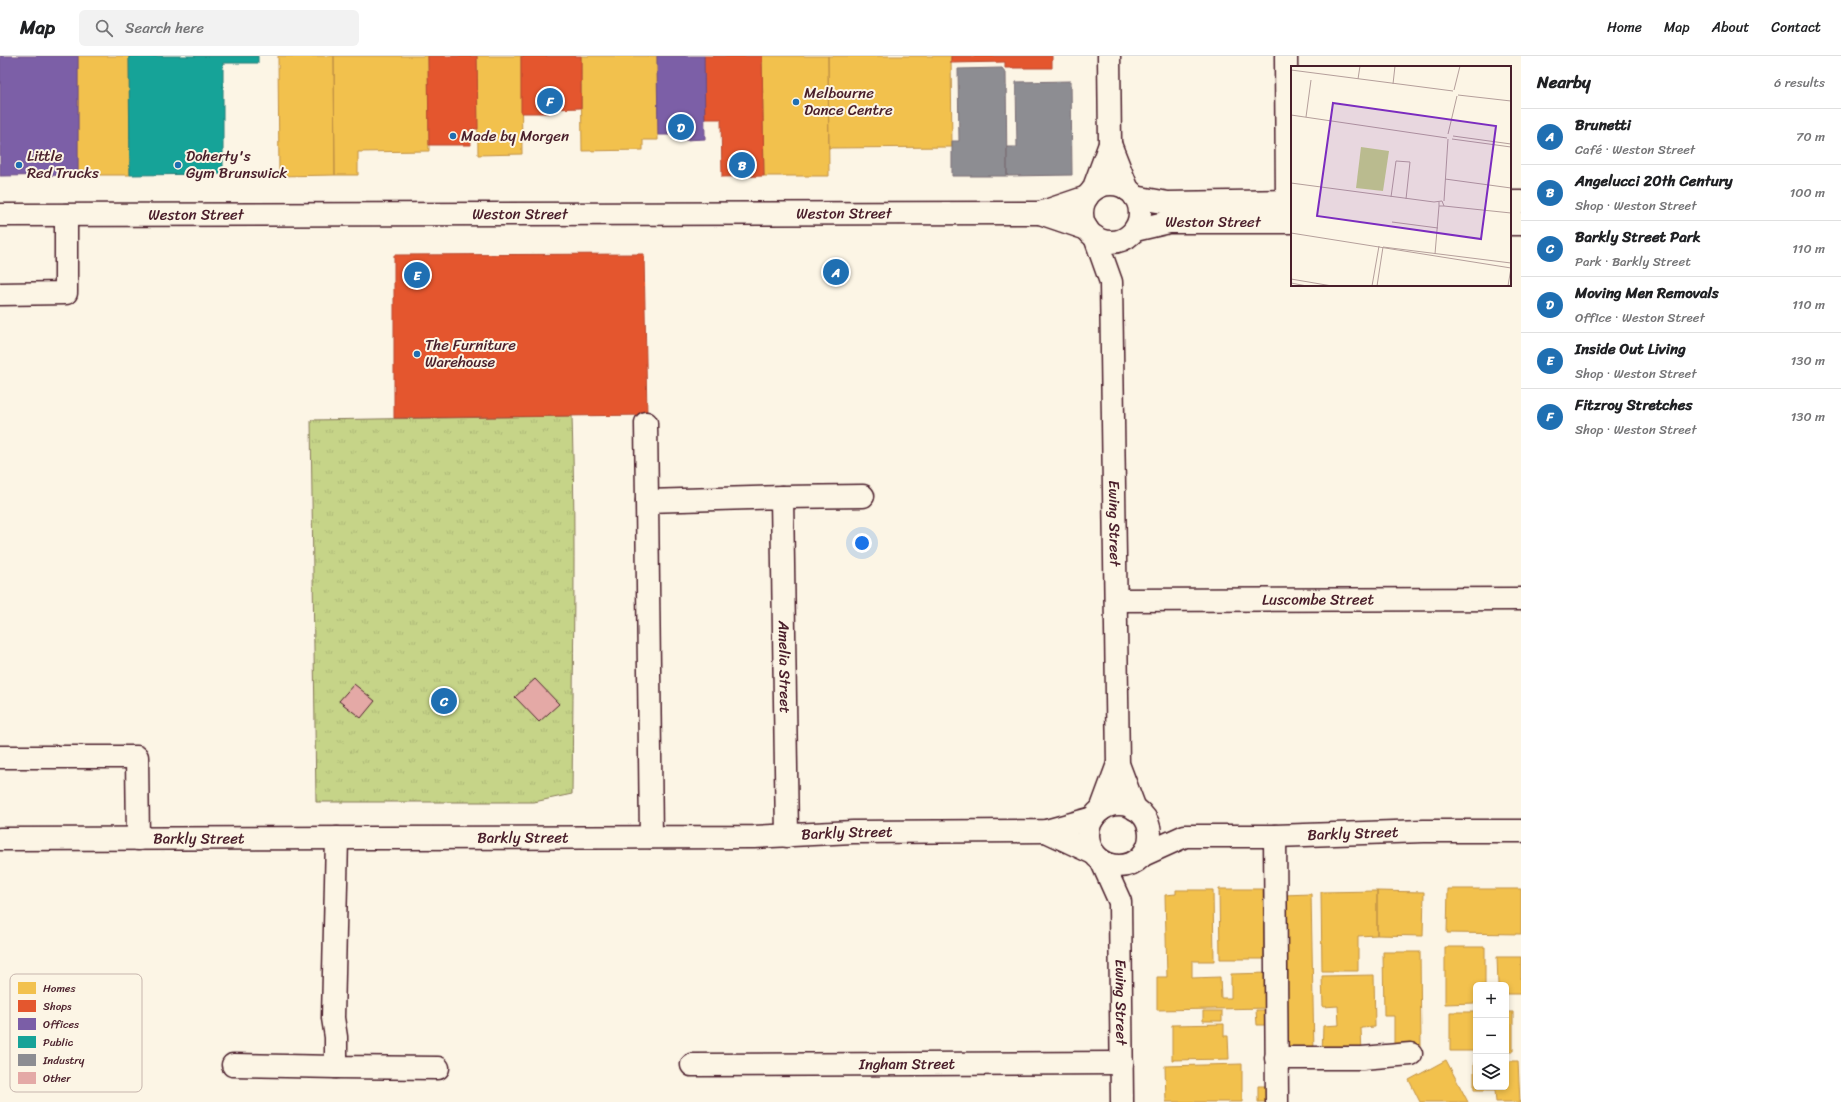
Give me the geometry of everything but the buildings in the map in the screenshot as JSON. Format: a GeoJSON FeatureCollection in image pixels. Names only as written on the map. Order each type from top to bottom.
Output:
{"type":"FeatureCollection","features":[{"type":"Feature","properties":{"kind":"street"},"geometry":{"type":"LineString","coordinates":[[1109,56],[1110,144],[1140,213],[1132,233],[1120,241],[1112,242],[1102,241],[1091,233],[1083,222],[1082,213],[1110,144]]}},
{"type":"Feature","properties":{"kind":"street"},"geometry":{"type":"LineString","coordinates":[[1286,56],[1290,201]]}},
{"type":"Feature","properties":{"kind":"street"},"geometry":{"type":"LineString","coordinates":[[1090,194],[1102,186],[1110,184],[1120,186],[1131,194]]}},
{"type":"Feature","properties":{"kind":"street","name":"Weston Street"},"geometry":{"type":"LineString","coordinates":[[0,215],[1040,213],[1090,194]]}},
{"type":"Feature","properties":{"kind":"street","name":"Weston Street"},"geometry":{"type":"LineString","coordinates":[[1131,194],[1168,203],[1290,201]]}},
{"type":"Feature","properties":{"kind":"street","name":"Weston Street"},"geometry":{"type":"LineString","coordinates":[[1040,213],[1091,233]]}},
{"type":"Feature","properties":{"kind":"street"},"geometry":{"type":"LineString","coordinates":[[0,294],[66,293],[66,215]]}},
{"type":"Feature","properties":{"kind":"street","name":"Weston Street"},"geometry":{"type":"LineString","coordinates":[[1132,233],[1169,222],[1291,222]]}},
{"type":"Feature","properties":{"kind":"street","name":"Ewing Street"},"geometry":{"type":"LineString","coordinates":[[1091,233],[1111,282],[1118,764],[1140,813]]}},
{"type":"Feature","properties":{"kind":"street","name":"Ewing Street"},"geometry":{"type":"LineString","coordinates":[[1111,282],[1132,233]]}},
{"type":"Feature","properties":{"kind":"street"},"geometry":{"type":"LineString","coordinates":[[646,423],[651,837]]}},
{"type":"Feature","properties":{"kind":"street"},"geometry":{"type":"LineString","coordinates":[[647,501],[863,496]]}},
{"type":"Feature","properties":{"kind":"street","name":"Amelia Street"},"geometry":{"type":"LineString","coordinates":[[782,497],[787,836]]}},
{"type":"Feature","properties":{"kind":"street","name":"Luscombe Street"},"geometry":{"type":"LineString","coordinates":[[1116,600],[1521,599]]}},
{"type":"Feature","properties":{"kind":"street"},"geometry":{"type":"LineString","coordinates":[[0,756],[137,757],[138,839]]}},
{"type":"Feature","properties":{"kind":"street","name":"Ewing Street"},"geometry":{"type":"LineString","coordinates":[[1097,814],[1118,764]]}},
{"type":"Feature","properties":{"kind":"street"},"geometry":{"type":"LineString","coordinates":[[1118,804],[1127,805],[1140,813],[1149,826],[1150,836],[1148,846],[1140,858],[1120,866],[1110,866],[1098,857],[1088,836],[1089,827],[1097,814],[1109,806],[1118,804]]}},
{"type":"Feature","properties":{"kind":"street","name":"Barkly Street"},"geometry":{"type":"LineString","coordinates":[[1140,813],[1185,836]]}},
{"type":"Feature","properties":{"kind":"street","name":"Barkly Street"},"geometry":{"type":"LineString","coordinates":[[0,839],[787,836],[853,832],[1046,831],[1097,814]]}},
{"type":"Feature","properties":{"kind":"street","name":"Barkly Street"},"geometry":{"type":"LineString","coordinates":[[1046,831],[1098,857]]}},
{"type":"Feature","properties":{"kind":"street","name":"Barkly Street"},"geometry":{"type":"LineString","coordinates":[[1140,858],[1185,836],[1275,836],[1424,831],[1521,831]]}},
{"type":"Feature","properties":{"kind":"street"},"geometry":{"type":"LineString","coordinates":[[1275,836],[1277,1102]]}},
{"type":"Feature","properties":{"kind":"street"},"geometry":{"type":"LineString","coordinates":[[336,1067],[336,1037],[334,1018],[337,838]]}},
{"type":"Feature","properties":{"kind":"street","name":"Ewing Street"},"geometry":{"type":"LineString","coordinates":[[1098,857],[1120,902]]}},
{"type":"Feature","properties":{"kind":"street","name":"Ewing Street"},"geometry":{"type":"LineString","coordinates":[[1122,1102],[1120,902],[1140,858]]}},
{"type":"Feature","properties":{"kind":"street"},"geometry":{"type":"LineString","coordinates":[[1276,1058],[1362,1058],[1412,1054]]}},
{"type":"Feature","properties":{"kind":"street","name":"Ingham Street"},"geometry":{"type":"LineString","coordinates":[[692,1065],[1122,1064]]}},
{"type":"Feature","properties":{"kind":"street"},"geometry":{"type":"LineString","coordinates":[[233,1065],[438,1068]]}},
{"type":"Feature","properties":{"kind":"green space"},"geometry":{"type":"Polygon","coordinates":[[[572,416],[574,558],[572,794],[534,802],[316,802],[311,420],[572,416]]]}},
{"type":"Feature","properties":{"kind":"place","name":"Fitzroy Stretches"},"geometry":{"type":"Point","coordinates":[550,101]}},
{"type":"Feature","properties":{"kind":"place","name":"Melbourne Dance Centre"},"geometry":{"type":"Point","coordinates":[796,102]}},
{"type":"Feature","properties":{"kind":"place","name":"Moving Men Removals"},"geometry":{"type":"Point","coordinates":[681,127]}},
{"type":"Feature","properties":{"kind":"place","name":"Made by Morgen"},"geometry":{"type":"Point","coordinates":[453,136]}},
{"type":"Feature","properties":{"kind":"place","name":"Little Red Trucks"},"geometry":{"type":"Point","coordinates":[19,165]}},
{"type":"Feature","properties":{"kind":"place","name":"Doherty's Gym Brunswick"},"geometry":{"type":"Point","coordinates":[178,165]}},
{"type":"Feature","properties":{"kind":"place","name":"Angelucci 20th Century"},"geometry":{"type":"Point","coordinates":[742,165]}},
{"type":"Feature","properties":{"kind":"place","name":"Brunetti"},"geometry":{"type":"Point","coordinates":[836,272]}},
{"type":"Feature","properties":{"kind":"place","name":"Inside Out Living"},"geometry":{"type":"Point","coordinates":[417,275]}},
{"type":"Feature","properties":{"kind":"place","name":"The Furniture Warehouse"},"geometry":{"type":"Point","coordinates":[417,354]}},
{"type":"Feature","properties":{"kind":"place","name":"Barkly Street Park"},"geometry":{"type":"Point","coordinates":[444,701]}}]}
